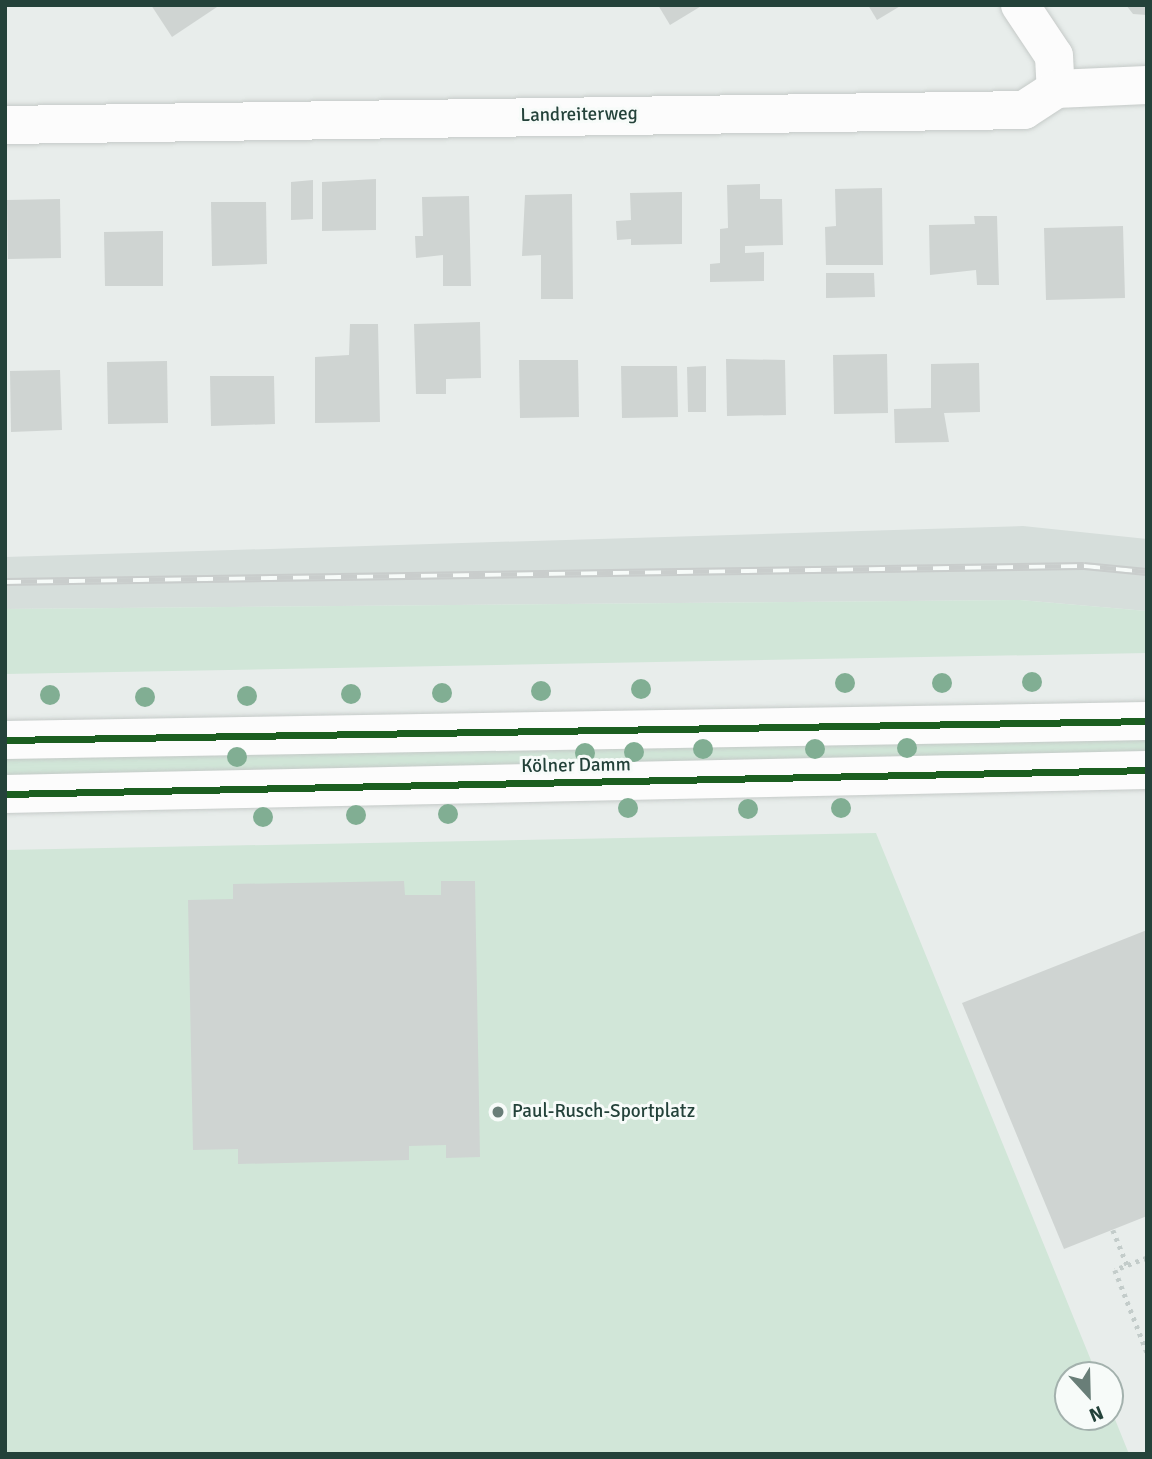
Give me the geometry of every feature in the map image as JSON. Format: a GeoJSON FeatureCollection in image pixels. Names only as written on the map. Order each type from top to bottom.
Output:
{"type":"FeatureCollection","features":[{"type":"Feature","properties":{"kind":"street"},"geometry":{"type":"LineString","coordinates":[[1020,5],[1054,56],[1056,89],[1147,85]]}},
{"type":"Feature","properties":{"kind":"street","name":"Landreiterweg"},"geometry":{"type":"LineString","coordinates":[[5,125],[1024,110],[1056,89]]}},
{"type":"Feature","properties":{"kind":"street","name":"Kölner Damm"},"geometry":{"type":"LineString","coordinates":[[5,740],[1147,721]]}},
{"type":"Feature","properties":{"kind":"street","name":"Kölner Damm"},"geometry":{"type":"LineString","coordinates":[[5,794],[1147,770]]}},
{"type":"Feature","properties":{"kind":"path"},"geometry":{"type":"LineString","coordinates":[[1112,1230],[1127,1265]]}},
{"type":"Feature","properties":{"kind":"path"},"geometry":{"type":"LineString","coordinates":[[1147,1258],[1115,1270],[1147,1352]]}},
{"type":"Feature","properties":{"kind":"shaded area"},"geometry":{"type":"Polygon","coordinates":[[[1023,526],[1147,539],[1147,611],[1020,600],[5,609],[5,557],[1023,526]]]}},
{"type":"Feature","properties":{"kind":"green space"},"geometry":{"type":"Polygon","coordinates":[[[1020,600],[1147,611],[1147,653],[5,674],[5,609],[1020,600]]]}},
{"type":"Feature","properties":{"kind":"green space"},"geometry":{"type":"Polygon","coordinates":[[[1147,733],[1147,756],[5,777],[5,752],[1147,733]]]}},
{"type":"Feature","properties":{"kind":"green space","name":"Paul-Rusch-Sportplatz"},"geometry":{"type":"Polygon","coordinates":[[[876,833],[1091,1361],[1054,1361],[1054,1431],[1120,1431],[1129,1454],[5,1454],[5,850],[876,833]]]}},
{"type":"Feature","properties":{"kind":"building"},"geometry":{"type":"Polygon","coordinates":[[[151,5],[220,5],[172,37],[151,5]]]}},
{"type":"Feature","properties":{"kind":"building"},"geometry":{"type":"Polygon","coordinates":[[[658,5],[703,5],[670,25],[658,5]]]}},
{"type":"Feature","properties":{"kind":"building"},"geometry":{"type":"Polygon","coordinates":[[[868,5],[902,5],[877,20],[868,5]]]}},
{"type":"Feature","properties":{"kind":"building"},"geometry":{"type":"Polygon","coordinates":[[[1126,5],[1147,5],[1147,15],[1133,14],[1126,5]]]}},
{"type":"Feature","properties":{"kind":"building"},"geometry":{"type":"Polygon","coordinates":[[[376,179],[376,230],[322,231],[322,182],[376,179]]]}},
{"type":"Feature","properties":{"kind":"building"},"geometry":{"type":"Polygon","coordinates":[[[313,180],[313,219],[291,220],[291,182],[313,180]]]}},
{"type":"Feature","properties":{"kind":"building"},"geometry":{"type":"Polygon","coordinates":[[[760,184],[760,199],[782,199],[783,245],[745,246],[745,253],[764,252],[764,281],[710,282],[710,264],[720,263],[720,229],[728,228],[727,185],[760,184]]]}},
{"type":"Feature","properties":{"kind":"building"},"geometry":{"type":"Polygon","coordinates":[[[882,188],[883,265],[826,265],[825,227],[836,226],[835,189],[882,188]]]}},
{"type":"Feature","properties":{"kind":"building"},"geometry":{"type":"Polygon","coordinates":[[[682,192],[682,244],[631,245],[631,239],[617,240],[616,221],[631,220],[630,193],[682,192]]]}},
{"type":"Feature","properties":{"kind":"building"},"geometry":{"type":"Polygon","coordinates":[[[572,194],[573,299],[541,299],[541,255],[522,256],[525,195],[572,194]]]}},
{"type":"Feature","properties":{"kind":"building"},"geometry":{"type":"Polygon","coordinates":[[[469,196],[471,286],[443,286],[443,255],[416,258],[415,236],[423,236],[422,197],[469,196]]]}},
{"type":"Feature","properties":{"kind":"building"},"geometry":{"type":"Polygon","coordinates":[[[60,199],[61,258],[8,259],[7,200],[60,199]]]}},
{"type":"Feature","properties":{"kind":"building"},"geometry":{"type":"Polygon","coordinates":[[[211,202],[266,202],[267,264],[212,266],[211,202]]]}},
{"type":"Feature","properties":{"kind":"building"},"geometry":{"type":"Polygon","coordinates":[[[974,216],[997,216],[999,285],[977,285],[976,270],[930,275],[929,225],[975,224],[974,216]]]}},
{"type":"Feature","properties":{"kind":"building"},"geometry":{"type":"Polygon","coordinates":[[[1123,226],[1125,298],[1046,300],[1044,228],[1123,226]]]}},
{"type":"Feature","properties":{"kind":"building"},"geometry":{"type":"Polygon","coordinates":[[[163,231],[163,286],[105,286],[104,232],[163,231]]]}},
{"type":"Feature","properties":{"kind":"building"},"geometry":{"type":"Polygon","coordinates":[[[826,273],[874,273],[875,297],[826,298],[826,273]]]}},
{"type":"Feature","properties":{"kind":"building"},"geometry":{"type":"Polygon","coordinates":[[[480,322],[481,378],[446,379],[446,394],[416,394],[414,324],[480,322]]]}},
{"type":"Feature","properties":{"kind":"building"},"geometry":{"type":"Polygon","coordinates":[[[350,324],[378,324],[380,422],[315,423],[315,357],[349,355],[350,324]]]}},
{"type":"Feature","properties":{"kind":"building"},"geometry":{"type":"Polygon","coordinates":[[[887,354],[888,413],[834,414],[833,355],[887,354]]]}},
{"type":"Feature","properties":{"kind":"building"},"geometry":{"type":"Polygon","coordinates":[[[726,359],[785,360],[786,415],[727,416],[726,359]]]}},
{"type":"Feature","properties":{"kind":"building"},"geometry":{"type":"Polygon","coordinates":[[[519,360],[578,360],[579,417],[520,418],[519,360]]]}},
{"type":"Feature","properties":{"kind":"building"},"geometry":{"type":"Polygon","coordinates":[[[167,361],[168,423],[108,424],[107,362],[167,361]]]}},
{"type":"Feature","properties":{"kind":"building"},"geometry":{"type":"Polygon","coordinates":[[[979,363],[980,412],[944,413],[949,442],[895,443],[894,409],[931,408],[931,364],[979,363]]]}},
{"type":"Feature","properties":{"kind":"building"},"geometry":{"type":"Polygon","coordinates":[[[621,366],[677,366],[678,417],[622,418],[621,366]]]}},
{"type":"Feature","properties":{"kind":"building"},"geometry":{"type":"Polygon","coordinates":[[[706,366],[706,412],[688,412],[687,367],[706,366]]]}},
{"type":"Feature","properties":{"kind":"building"},"geometry":{"type":"Polygon","coordinates":[[[60,370],[62,430],[11,432],[10,371],[60,370]]]}},
{"type":"Feature","properties":{"kind":"building"},"geometry":{"type":"Polygon","coordinates":[[[210,376],[274,376],[275,424],[211,426],[210,376]]]}},
{"type":"Feature","properties":{"kind":"building"},"geometry":{"type":"Polygon","coordinates":[[[404,881],[405,895],[441,895],[441,881],[475,881],[480,1157],[446,1158],[446,1145],[409,1146],[409,1160],[238,1164],[238,1149],[193,1150],[188,900],[233,899],[233,884],[404,881]]]}},
{"type":"Feature","properties":{"kind":"building"},"geometry":{"type":"Polygon","coordinates":[[[1147,930],[1147,1216],[1064,1249],[962,1003],[1147,930]]]}},
{"type":"Feature","properties":{"kind":"railway"},"geometry":{"type":"LineString","coordinates":[[5,582],[1084,566],[1147,572]]}},
{"type":"Feature","properties":{"kind":"cycle path"},"geometry":{"type":"LineString","coordinates":[[5,740],[1147,721]]}},
{"type":"Feature","properties":{"kind":"cycle path"},"geometry":{"type":"LineString","coordinates":[[5,794],[1147,770]]}},
{"type":"Feature","properties":{"kind":"place","name":"Paul-Rusch-Sportplatz"},"geometry":{"type":"Point","coordinates":[498,1112]}}]}
